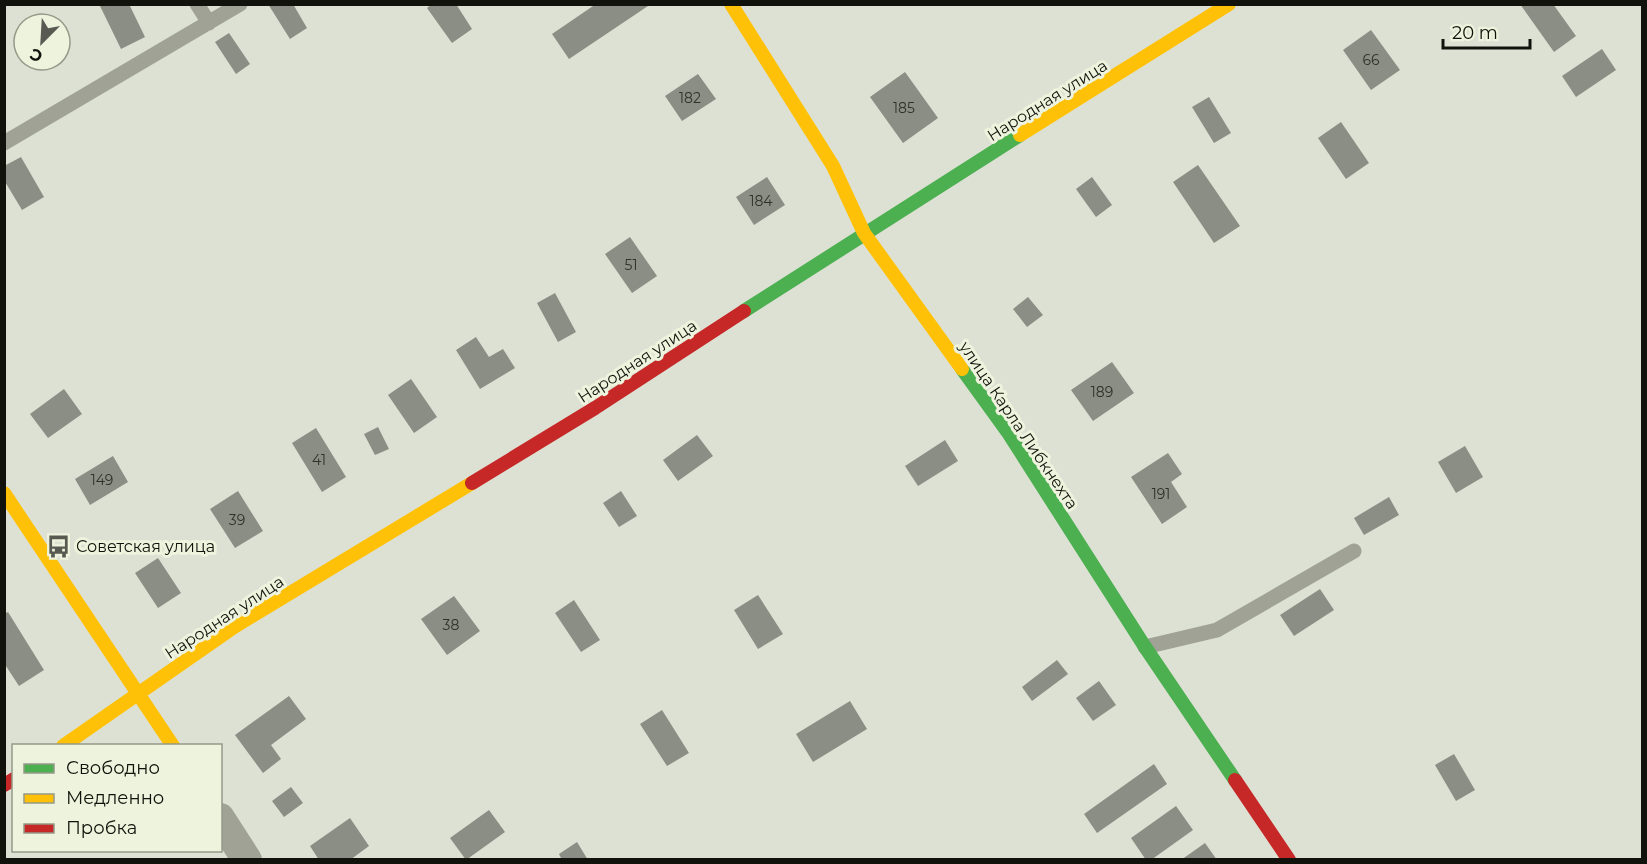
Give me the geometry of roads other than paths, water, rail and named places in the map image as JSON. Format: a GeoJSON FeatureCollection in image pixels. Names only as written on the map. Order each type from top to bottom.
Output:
{"type":"FeatureCollection","features":[{"type":"Feature","properties":{"kind":"street","name":"улица Карла Либкнехта"},"geometry":{"type":"LineString","coordinates":[[731,4],[833,166],[864,233],[1009,434],[1145,647],[1289,860]]}},
{"type":"Feature","properties":{"kind":"street","name":"Народная улица"},"geometry":{"type":"LineString","coordinates":[[66,744],[234,627],[595,408],[864,233],[1229,4]]}},
{"type":"Feature","properties":{"kind":"street"},"geometry":{"type":"LineString","coordinates":[[4,493],[172,744]]}},
{"type":"Feature","properties":{"kind":"street"},"geometry":{"type":"LineString","coordinates":[[222,821],[248,860]]}},
{"type":"Feature","properties":{"kind":"lane"},"geometry":{"type":"LineString","coordinates":[[197,4],[209,23]]}},
{"type":"Feature","properties":{"kind":"lane"},"geometry":{"type":"LineString","coordinates":[[4,143],[240,4]]}},
{"type":"Feature","properties":{"kind":"lane"},"geometry":{"type":"LineString","coordinates":[[1145,647],[1217,630],[1354,551]]}},
{"type":"Feature","properties":{"kind":"place","name":"Советская улица"},"geometry":{"type":"Point","coordinates":[58,546]}}]}
